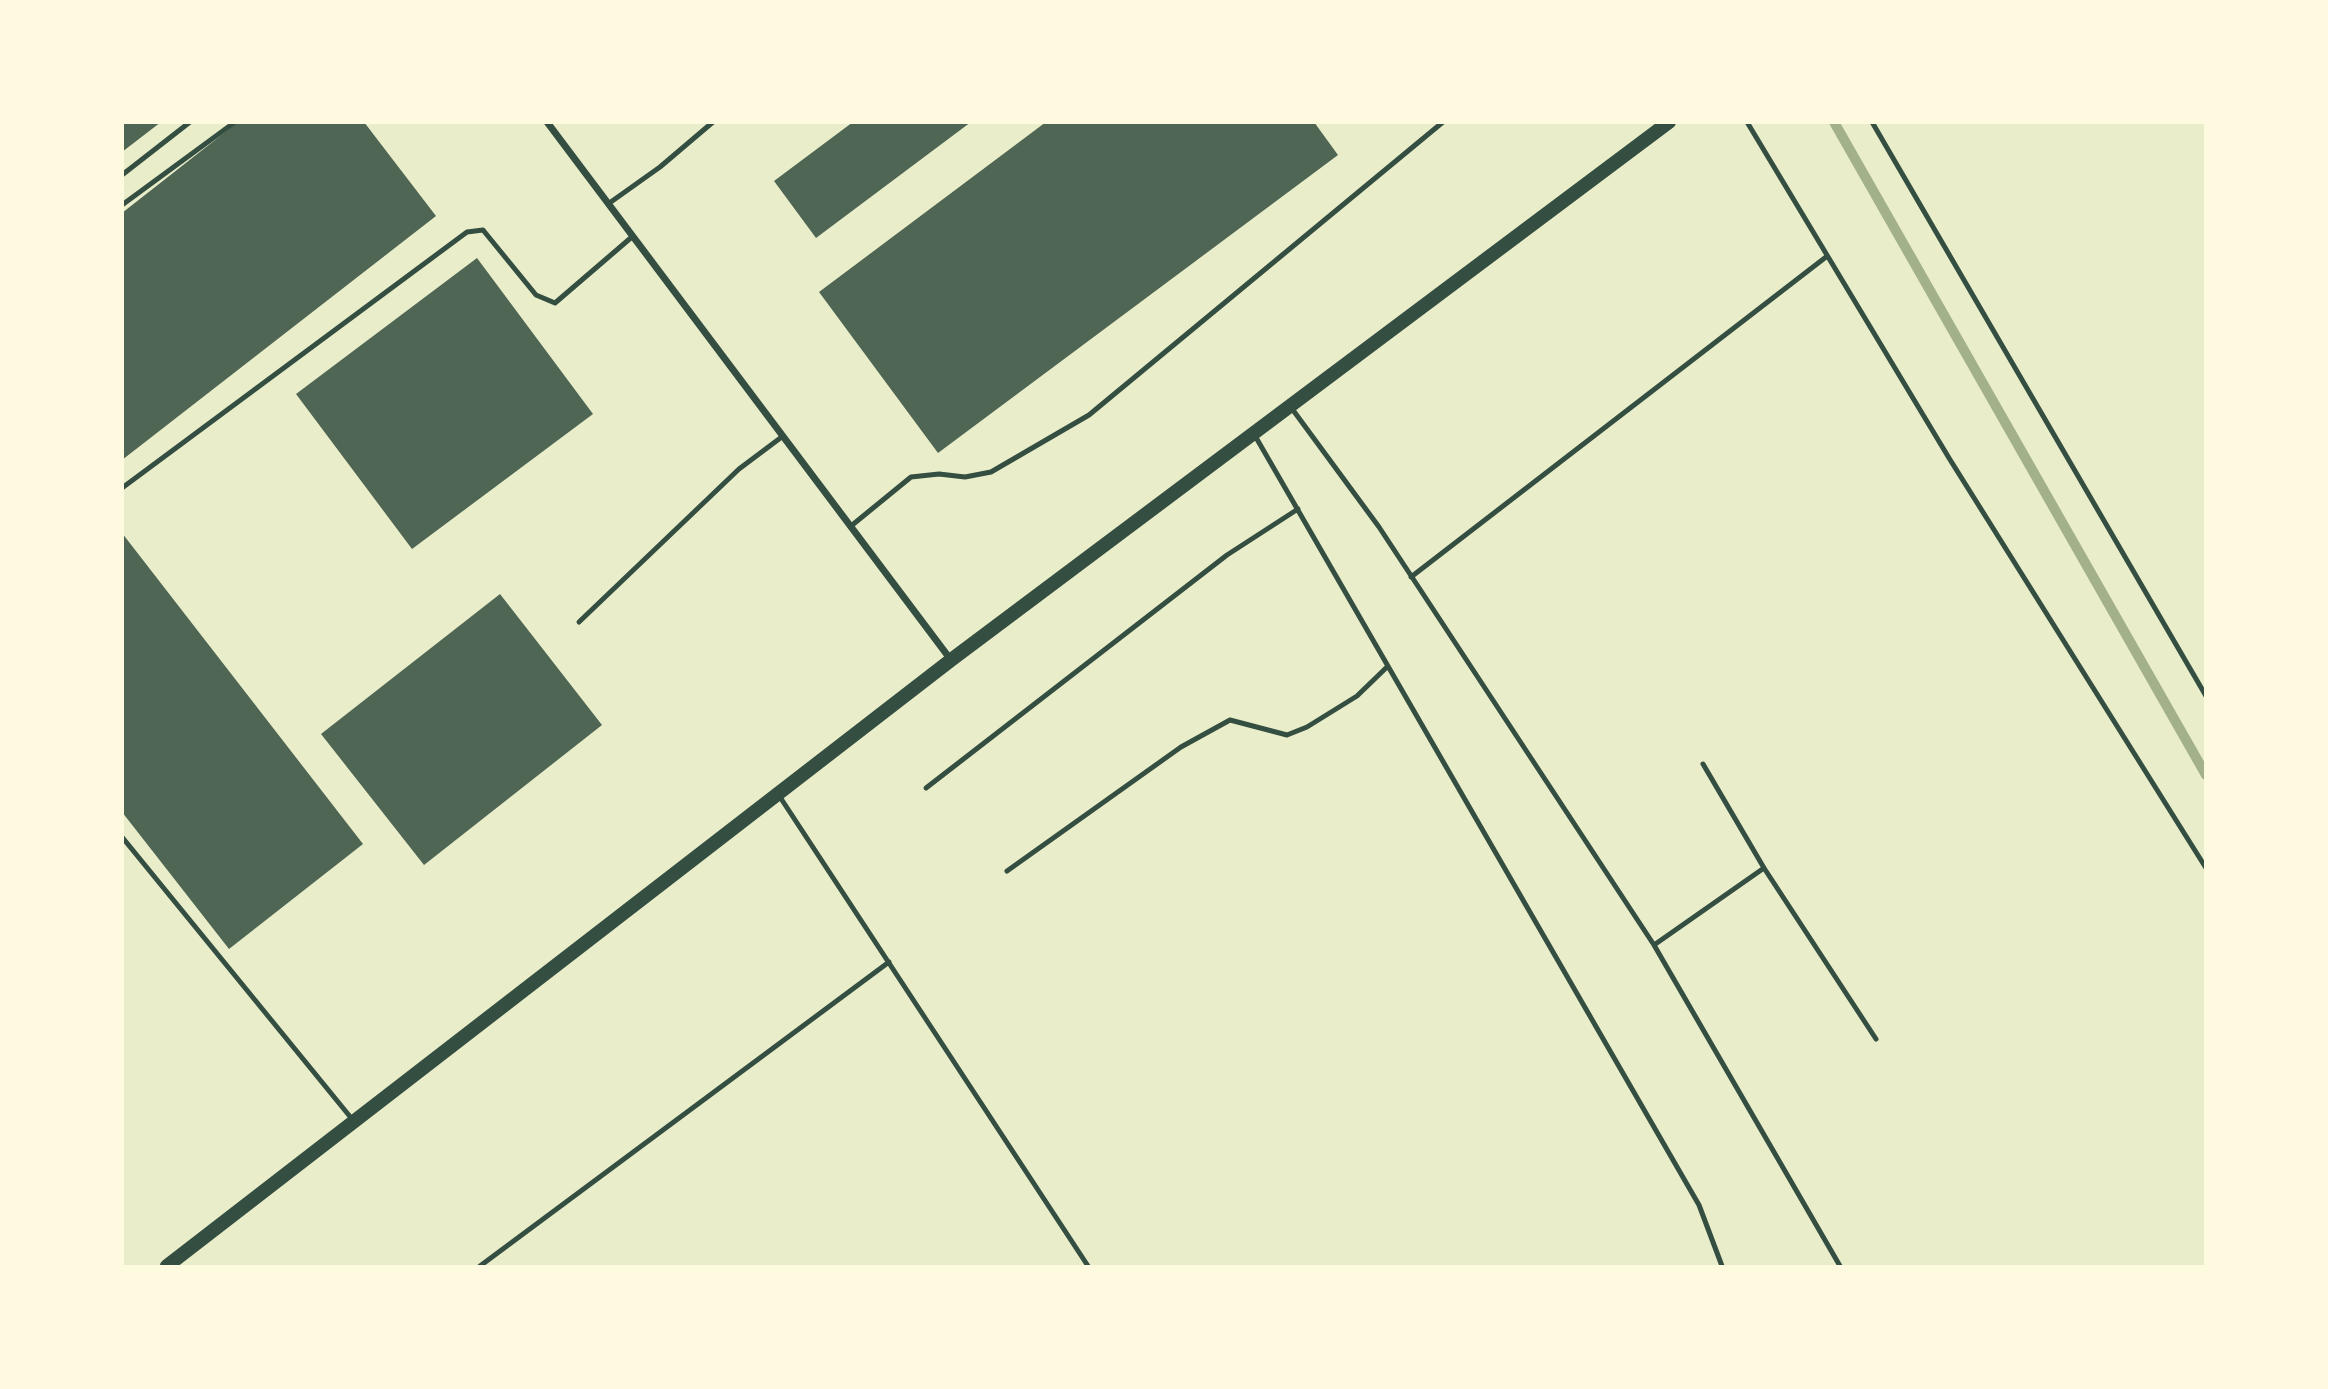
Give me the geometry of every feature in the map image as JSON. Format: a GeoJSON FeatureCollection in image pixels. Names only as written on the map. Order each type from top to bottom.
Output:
{"type":"FeatureCollection","features":[{"type":"Feature","properties":{"kind":"main road"},"geometry":{"type":"LineString","coordinates":[[167,1266],[951,660],[1670,122]]}},
{"type":"Feature","properties":{"kind":"street"},"geometry":{"type":"LineString","coordinates":[[547,122],[951,660]]}},
{"type":"Feature","properties":{"kind":"lane"},"geometry":{"type":"LineString","coordinates":[[122,175],[190,122]]}},
{"type":"Feature","properties":{"kind":"lane"},"geometry":{"type":"LineString","coordinates":[[122,205],[235,122]]}},
{"type":"Feature","properties":{"kind":"lane"},"geometry":{"type":"LineString","coordinates":[[608,204],[660,167],[713,122]]}},
{"type":"Feature","properties":{"kind":"lane"},"geometry":{"type":"LineString","coordinates":[[851,526],[911,477],[939,474],[965,477],[991,472],[1089,415],[1443,122]]}},
{"type":"Feature","properties":{"kind":"lane"},"geometry":{"type":"LineString","coordinates":[[1747,122],[1826,257],[2206,868]]}},
{"type":"Feature","properties":{"kind":"lane"},"geometry":{"type":"LineString","coordinates":[[1872,122],[2206,696]]}},
{"type":"Feature","properties":{"kind":"lane"},"geometry":{"type":"LineString","coordinates":[[122,488],[467,232],[483,230],[536,295],[555,303],[633,236]]}},
{"type":"Feature","properties":{"kind":"lane"},"geometry":{"type":"LineString","coordinates":[[1411,577],[1826,257]]}},
{"type":"Feature","properties":{"kind":"lane"},"geometry":{"type":"LineString","coordinates":[[1290,406],[1379,527],[1654,945],[1840,1266]]}},
{"type":"Feature","properties":{"kind":"lane"},"geometry":{"type":"LineString","coordinates":[[1254,434],[1699,1205],[1722,1266]]}},
{"type":"Feature","properties":{"kind":"lane"},"geometry":{"type":"LineString","coordinates":[[579,622],[739,469],[783,436]]}},
{"type":"Feature","properties":{"kind":"lane"},"geometry":{"type":"LineString","coordinates":[[926,788],[1227,555],[1298,509]]}},
{"type":"Feature","properties":{"kind":"lane"},"geometry":{"type":"LineString","coordinates":[[1007,871],[1181,747],[1230,720],[1287,735],[1307,727],[1357,696],[1388,666]]}},
{"type":"Feature","properties":{"kind":"lane"},"geometry":{"type":"LineString","coordinates":[[1703,764],[1764,868],[1876,1039]]}},
{"type":"Feature","properties":{"kind":"lane"},"geometry":{"type":"LineString","coordinates":[[778,794],[1088,1266]]}},
{"type":"Feature","properties":{"kind":"lane"},"geometry":{"type":"LineString","coordinates":[[122,837],[354,1122]]}},
{"type":"Feature","properties":{"kind":"lane"},"geometry":{"type":"LineString","coordinates":[[1654,945],[1764,868]]}},
{"type":"Feature","properties":{"kind":"lane"},"geometry":{"type":"LineString","coordinates":[[480,1266],[889,962]]}},
{"type":"Feature","properties":{"kind":"building"},"geometry":{"type":"Polygon","coordinates":[[[122,122],[161,122],[122,152],[122,122]]]}},
{"type":"Feature","properties":{"kind":"building"},"geometry":{"type":"Polygon","coordinates":[[[238,122],[364,122],[436,216],[122,460],[122,213],[238,122]]]}},
{"type":"Feature","properties":{"kind":"building"},"geometry":{"type":"Polygon","coordinates":[[[853,122],[971,122],[816,238],[774,181],[853,122]]]}},
{"type":"Feature","properties":{"kind":"building"},"geometry":{"type":"Polygon","coordinates":[[[1046,122],[1314,122],[1338,155],[938,453],[819,292],[1046,122]]]}},
{"type":"Feature","properties":{"kind":"building"},"geometry":{"type":"Polygon","coordinates":[[[477,258],[593,414],[412,549],[296,394],[477,258]]]}},
{"type":"Feature","properties":{"kind":"building"},"geometry":{"type":"Polygon","coordinates":[[[122,533],[363,844],[229,949],[122,812],[122,533]]]}},
{"type":"Feature","properties":{"kind":"building"},"geometry":{"type":"Polygon","coordinates":[[[500,594],[602,725],[424,865],[321,734],[500,594]]]}},
{"type":"Feature","properties":{"kind":"waterway"},"geometry":{"type":"LineString","coordinates":[[1834,122],[2206,775]]}}]}
